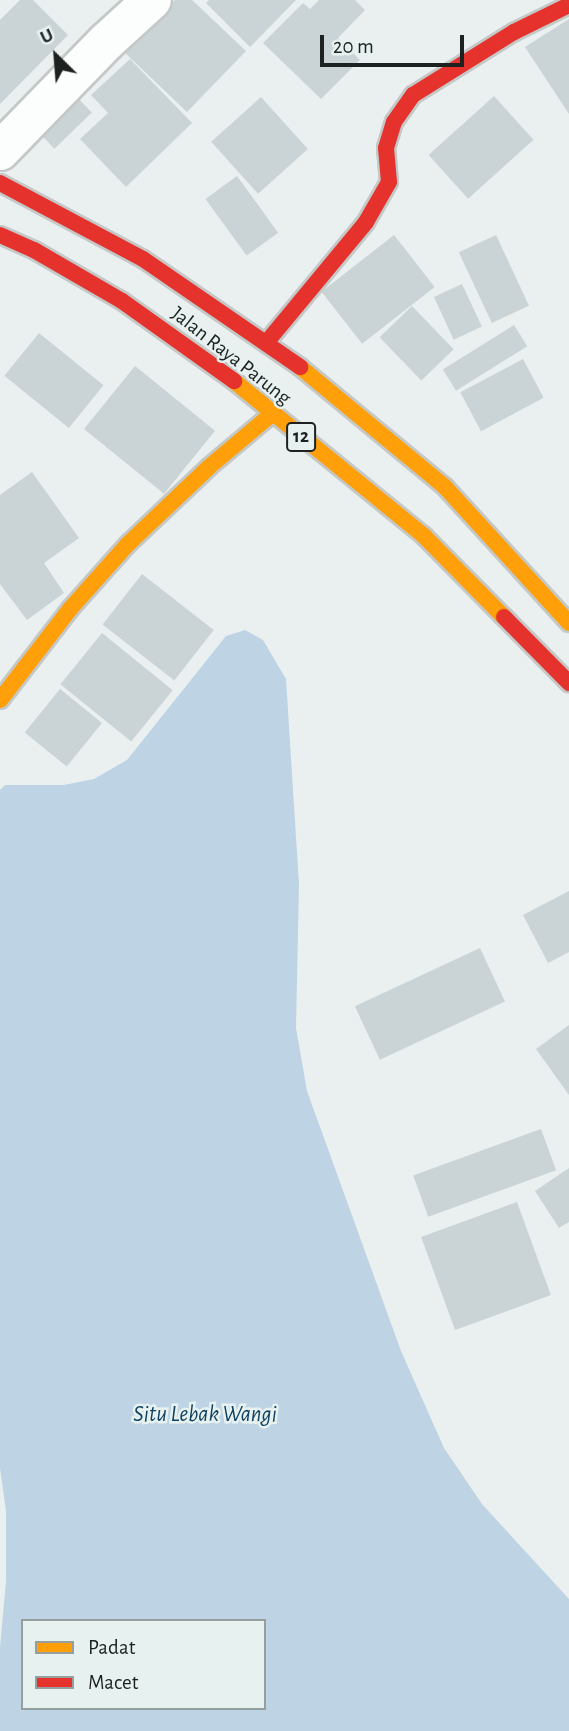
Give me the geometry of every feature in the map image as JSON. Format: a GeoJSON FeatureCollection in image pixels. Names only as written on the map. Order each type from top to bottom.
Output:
{"type":"FeatureCollection","features":[{"type":"Feature","properties":{"kind":"main road"},"geometry":{"type":"LineString","coordinates":[[267,343],[366,222],[389,182],[386,148],[394,122],[413,95],[514,32],[569,5]]}},
{"type":"Feature","properties":{"kind":"main road","name":"Jalan Raya Parung"},"geometry":{"type":"LineString","coordinates":[[0,183],[143,259],[320,381],[445,487],[569,623]]}},
{"type":"Feature","properties":{"kind":"main road","name":"Jalan Raya Parung"},"geometry":{"type":"LineString","coordinates":[[0,235],[34,250],[122,301],[206,359],[424,536],[569,683]]}},
{"type":"Feature","properties":{"kind":"main road"},"geometry":{"type":"LineString","coordinates":[[0,699],[100,576],[170,505],[272,414]]}},
{"type":"Feature","properties":{"kind":"street"},"geometry":{"type":"LineString","coordinates":[[0,151],[106,41],[152,0]]}},
{"type":"Feature","properties":{"kind":"water","name":"Situ Lebak Wangi"},"geometry":{"type":"Polygon","coordinates":[[[245,630],[263,640],[286,679],[299,884],[296,1028],[307,1091],[401,1351],[444,1448],[482,1504],[569,1599],[569,1731],[0,1731],[0,1647],[6,1581],[6,1511],[0,1468],[0,790],[5,785],[64,785],[94,779],[127,760],[226,636],[245,630]]]}},
{"type":"Feature","properties":{"kind":"building"},"geometry":{"type":"Polygon","coordinates":[[[20,0],[33,0],[68,35],[0,104],[0,20],[20,0]]]}},
{"type":"Feature","properties":{"kind":"building"},"geometry":{"type":"Polygon","coordinates":[[[175,0],[192,0],[246,51],[187,112],[124,52],[175,0]]]}},
{"type":"Feature","properties":{"kind":"building"},"geometry":{"type":"Polygon","coordinates":[[[209,0],[296,0],[250,47],[206,3],[209,0]]]}},
{"type":"Feature","properties":{"kind":"building"},"geometry":{"type":"Polygon","coordinates":[[[319,0],[355,0],[365,10],[338,38],[360,60],[321,99],[263,43],[303,3],[310,9],[319,0]]]}},
{"type":"Feature","properties":{"kind":"building"},"geometry":{"type":"Polygon","coordinates":[[[569,19],[569,114],[525,47],[569,19]]]}},
{"type":"Feature","properties":{"kind":"building"},"geometry":{"type":"Polygon","coordinates":[[[130,59],[192,123],[126,187],[80,139],[108,113],[91,95],[130,59]]]}},
{"type":"Feature","properties":{"kind":"building"},"geometry":{"type":"Polygon","coordinates":[[[71,91],[92,113],[54,149],[34,127],[71,91]]]}},
{"type":"Feature","properties":{"kind":"building"},"geometry":{"type":"Polygon","coordinates":[[[494,96],[533,140],[468,199],[429,155],[494,96]]]}},
{"type":"Feature","properties":{"kind":"building"},"geometry":{"type":"Polygon","coordinates":[[[261,97],[308,149],[258,194],[211,142],[261,97]]]}},
{"type":"Feature","properties":{"kind":"building"},"geometry":{"type":"Polygon","coordinates":[[[237,176],[278,233],[247,256],[205,199],[237,176]]]}},
{"type":"Feature","properties":{"kind":"building"},"geometry":{"type":"Polygon","coordinates":[[[394,235],[435,287],[362,344],[322,292],[394,235]]]}},
{"type":"Feature","properties":{"kind":"building"},"geometry":{"type":"Polygon","coordinates":[[[496,235],[529,306],[492,323],[459,252],[496,235]]]}},
{"type":"Feature","properties":{"kind":"building"},"geometry":{"type":"Polygon","coordinates":[[[462,284],[482,327],[454,340],[434,297],[462,284]]]}},
{"type":"Feature","properties":{"kind":"building"},"geometry":{"type":"Polygon","coordinates":[[[412,306],[454,349],[421,380],[380,337],[412,306]]]}},
{"type":"Feature","properties":{"kind":"building"},"geometry":{"type":"Polygon","coordinates":[[[514,325],[527,346],[456,391],[443,370],[514,325]]]}},
{"type":"Feature","properties":{"kind":"building"},"geometry":{"type":"Polygon","coordinates":[[[39,333],[104,385],[69,428],[4,376],[39,333]]]}},
{"type":"Feature","properties":{"kind":"building"},"geometry":{"type":"Polygon","coordinates":[[[523,359],[544,398],[481,431],[460,392],[523,359]]]}},
{"type":"Feature","properties":{"kind":"building"},"geometry":{"type":"Polygon","coordinates":[[[135,366],[215,431],[164,494],[84,429],[135,366]]]}},
{"type":"Feature","properties":{"kind":"building"},"geometry":{"type":"Polygon","coordinates":[[[32,472],[79,538],[44,563],[64,593],[27,620],[0,584],[0,495],[32,472]]]}},
{"type":"Feature","properties":{"kind":"building"},"geometry":{"type":"Polygon","coordinates":[[[142,574],[214,630],[174,680],[103,624],[142,574]]]}},
{"type":"Feature","properties":{"kind":"building"},"geometry":{"type":"Polygon","coordinates":[[[102,633],[173,690],[131,742],[60,684],[102,633]]]}},
{"type":"Feature","properties":{"kind":"building"},"geometry":{"type":"Polygon","coordinates":[[[60,689],[102,723],[67,767],[25,733],[60,689]]]}},
{"type":"Feature","properties":{"kind":"building"},"geometry":{"type":"Polygon","coordinates":[[[569,891],[569,952],[548,963],[523,915],[569,891]]]}},
{"type":"Feature","properties":{"kind":"building"},"geometry":{"type":"Polygon","coordinates":[[[480,948],[505,1001],[380,1060],[355,1006],[480,948]]]}},
{"type":"Feature","properties":{"kind":"building"},"geometry":{"type":"Polygon","coordinates":[[[569,1025],[569,1095],[536,1049],[569,1025]]]}},
{"type":"Feature","properties":{"kind":"building"},"geometry":{"type":"Polygon","coordinates":[[[541,1129],[556,1170],[428,1217],[413,1176],[541,1129]]]}},
{"type":"Feature","properties":{"kind":"building"},"geometry":{"type":"Polygon","coordinates":[[[569,1168],[569,1222],[559,1228],[535,1191],[569,1168]]]}},
{"type":"Feature","properties":{"kind":"building"},"geometry":{"type":"Polygon","coordinates":[[[517,1202],[551,1295],[455,1330],[421,1237],[517,1202]]]}},
{"type":"Feature","properties":{"kind":"traffic: slow"},"geometry":{"type":"LineString","coordinates":[[300,367],[445,487],[569,623]]}},
{"type":"Feature","properties":{"kind":"traffic: slow"},"geometry":{"type":"LineString","coordinates":[[234,381],[424,536],[504,617]]}},
{"type":"Feature","properties":{"kind":"traffic: slow"},"geometry":{"type":"LineString","coordinates":[[0,700],[70,609],[128,544],[209,467],[272,414]]}},
{"type":"Feature","properties":{"kind":"traffic: jam"},"geometry":{"type":"LineString","coordinates":[[266,343],[366,222],[389,182],[386,148],[394,122],[413,95],[514,32],[569,5]]}},
{"type":"Feature","properties":{"kind":"traffic: jam"},"geometry":{"type":"LineString","coordinates":[[0,183],[143,259],[300,367]]}},
{"type":"Feature","properties":{"kind":"traffic: jam"},"geometry":{"type":"LineString","coordinates":[[0,235],[34,250],[122,301],[234,381]]}},
{"type":"Feature","properties":{"kind":"traffic: jam"},"geometry":{"type":"LineString","coordinates":[[504,617],[569,683]]}}]}
